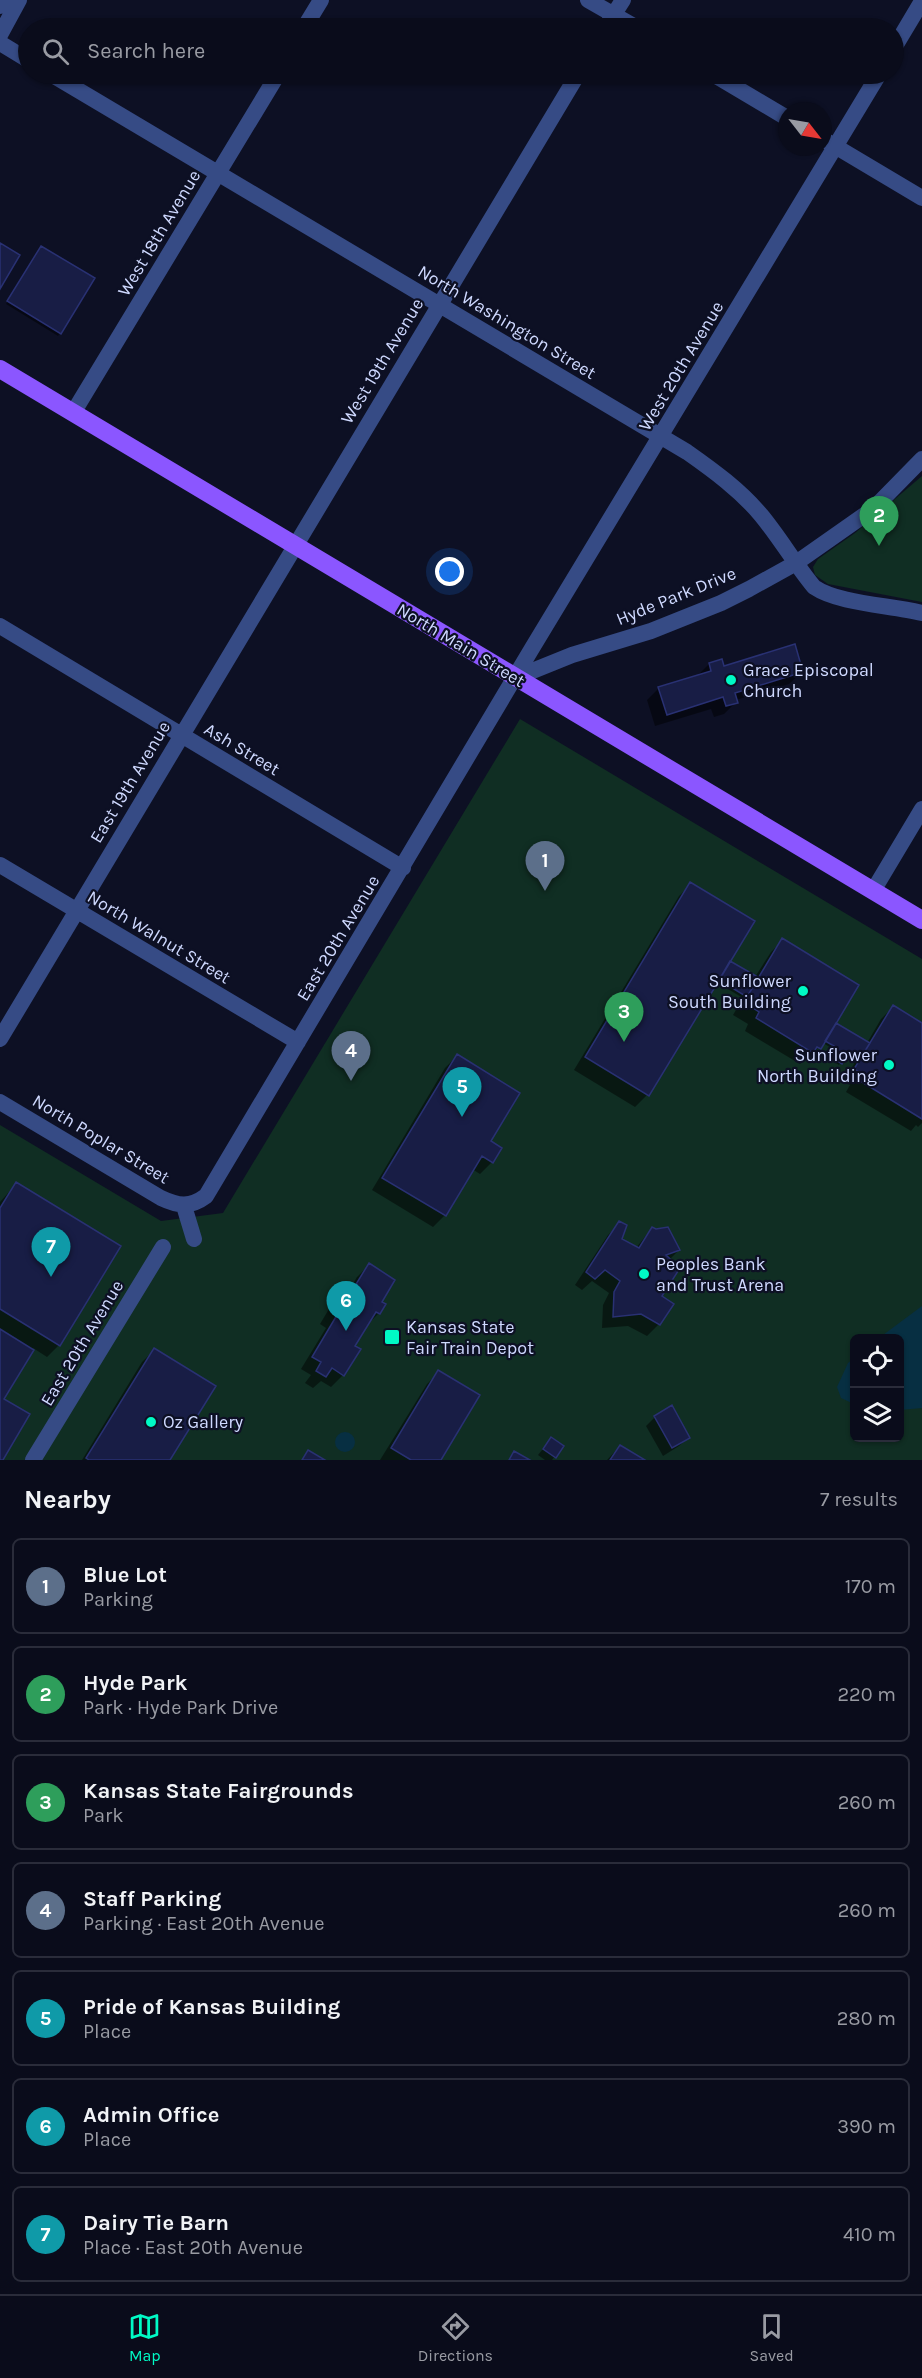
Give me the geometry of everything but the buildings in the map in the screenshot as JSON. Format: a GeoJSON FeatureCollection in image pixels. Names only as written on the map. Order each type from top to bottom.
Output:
{"type":"FeatureCollection","features":[{"type":"Feature","properties":{"kind":"main road","name":"North Main Street"},"geometry":{"type":"LineString","coordinates":[[0,369],[922,920]]}},
{"type":"Feature","properties":{"kind":"street"},"geometry":{"type":"LineString","coordinates":[[0,6],[4,0]]}},
{"type":"Feature","properties":{"kind":"street"},"geometry":{"type":"LineString","coordinates":[[0,35],[19,0]]}},
{"type":"Feature","properties":{"kind":"street"},"geometry":{"type":"LineString","coordinates":[[310,18],[321,0]]}},
{"type":"Feature","properties":{"kind":"street"},"geometry":{"type":"LineString","coordinates":[[588,0],[614,14]]}},
{"type":"Feature","properties":{"kind":"street"},"geometry":{"type":"LineString","coordinates":[[904,31],[922,1]]}},
{"type":"Feature","properties":{"kind":"street"},"geometry":{"type":"LineString","coordinates":[[0,43],[18,54]]}},
{"type":"Feature","properties":{"kind":"street","name":"North Washington Street"},"geometry":{"type":"LineString","coordinates":[[68,84],[661,436],[714,471],[744,497],[765,520],[814,587],[829,596],[922,613]]}},
{"type":"Feature","properties":{"kind":"street","name":"West 18th Avenue"},"geometry":{"type":"LineString","coordinates":[[73,413],[272,84]]}},
{"type":"Feature","properties":{"kind":"street","name":"West 19th Avenue"},"geometry":{"type":"LineString","coordinates":[[294,546],[572,84]]}},
{"type":"Feature","properties":{"kind":"street"},"geometry":{"type":"LineString","coordinates":[[730,84],[778,113]]}},
{"type":"Feature","properties":{"kind":"street","name":"West 20th Avenue"},"geometry":{"type":"LineString","coordinates":[[832,139],[872,84]]}},
{"type":"Feature","properties":{"kind":"street"},"geometry":{"type":"LineString","coordinates":[[832,145],[922,198]]}},
{"type":"Feature","properties":{"kind":"street","name":"West 20th Avenue"},"geometry":{"type":"LineString","coordinates":[[515,678],[661,436],[822,156]]}},
{"type":"Feature","properties":{"kind":"street","name":"Hyde Park Drive"},"geometry":{"type":"LineString","coordinates":[[515,678],[572,655],[651,631],[703,611],[796,563],[873,509],[922,459]]}},
{"type":"Feature","properties":{"kind":"street","name":"East 19th Avenue"},"geometry":{"type":"LineString","coordinates":[[0,1039],[294,546]]}},
{"type":"Feature","properties":{"kind":"street","name":"Ash Street"},"geometry":{"type":"LineString","coordinates":[[0,626],[403,868]]}},
{"type":"Feature","properties":{"kind":"street","name":"East 20th Avenue"},"geometry":{"type":"LineString","coordinates":[[184,1206],[195,1204],[206,1196],[515,678]]}},
{"type":"Feature","properties":{"kind":"street"},"geometry":{"type":"LineString","coordinates":[[873,891],[922,809]]}},
{"type":"Feature","properties":{"kind":"street","name":"North Walnut Street"},"geometry":{"type":"LineString","coordinates":[[0,865],[298,1042]]}},
{"type":"Feature","properties":{"kind":"street","name":"North Poplar Street"},"geometry":{"type":"LineString","coordinates":[[0,1102],[161,1198],[184,1206]]}},
{"type":"Feature","properties":{"kind":"street"},"geometry":{"type":"LineString","coordinates":[[184,1206],[194,1239]]}},
{"type":"Feature","properties":{"kind":"street","name":"East 20th Avenue"},"geometry":{"type":"LineString","coordinates":[[33,1460],[163,1247]]}},
{"type":"Feature","properties":{"kind":"green space"},"geometry":{"type":"Polygon","coordinates":[[[922,476],[922,602],[828,584],[815,575],[813,567],[818,559],[855,533],[922,476]]]}},
{"type":"Feature","properties":{"kind":"green space"},"geometry":{"type":"Polygon","coordinates":[[[520,719],[922,959],[922,1460],[0,1460],[0,1125],[161,1221],[223,1213],[520,719]]]}},
{"type":"Feature","properties":{"kind":"water"},"geometry":{"type":"Polygon","coordinates":[[[922,1306],[922,1408],[904,1410],[904,1334],[884,1334],[922,1306]]]}},
{"type":"Feature","properties":{"kind":"water"},"geometry":{"type":"Polygon","coordinates":[[[850,1361],[850,1402],[841,1398],[837,1387],[850,1361]]]}},
{"type":"Feature","properties":{"kind":"water"},"geometry":{"type":"Polygon","coordinates":[[[345,1432],[352,1435],[355,1442],[352,1449],[345,1452],[338,1449],[335,1442],[338,1435],[345,1432]]]}},
{"type":"Feature","properties":{"kind":"place","name":"Hyde Park"},"geometry":{"type":"Point","coordinates":[879,546]}},
{"type":"Feature","properties":{"kind":"place","name":"Grace Episcopal Church"},"geometry":{"type":"Point","coordinates":[731,680]}},
{"type":"Feature","properties":{"kind":"place","name":"Blue Lot"},"geometry":{"type":"Point","coordinates":[545,891]}},
{"type":"Feature","properties":{"kind":"place","name":"Sunflower South Building"},"geometry":{"type":"Point","coordinates":[803,991]}},
{"type":"Feature","properties":{"kind":"place","name":"Kansas State Fairgrounds"},"geometry":{"type":"Point","coordinates":[624,1042]}},
{"type":"Feature","properties":{"kind":"place","name":"Sunflower North Building"},"geometry":{"type":"Point","coordinates":[889,1065]}},
{"type":"Feature","properties":{"kind":"place","name":"Staff Parking"},"geometry":{"type":"Point","coordinates":[351,1081]}},
{"type":"Feature","properties":{"kind":"place","name":"Pride of Kansas Building"},"geometry":{"type":"Point","coordinates":[462,1117]}},
{"type":"Feature","properties":{"kind":"place","name":"Peoples Bank and Trust Arena"},"geometry":{"type":"Point","coordinates":[644,1274]}},
{"type":"Feature","properties":{"kind":"place","name":"Dairy Tie Barn"},"geometry":{"type":"Point","coordinates":[51,1277]}},
{"type":"Feature","properties":{"kind":"place","name":"Admin Office"},"geometry":{"type":"Point","coordinates":[346,1331]}},
{"type":"Feature","properties":{"kind":"place","name":"Kansas State Fair Train Depot"},"geometry":{"type":"Point","coordinates":[392,1337]}},
{"type":"Feature","properties":{"kind":"place","name":"Oz Gallery"},"geometry":{"type":"Point","coordinates":[151,1422]}}]}
